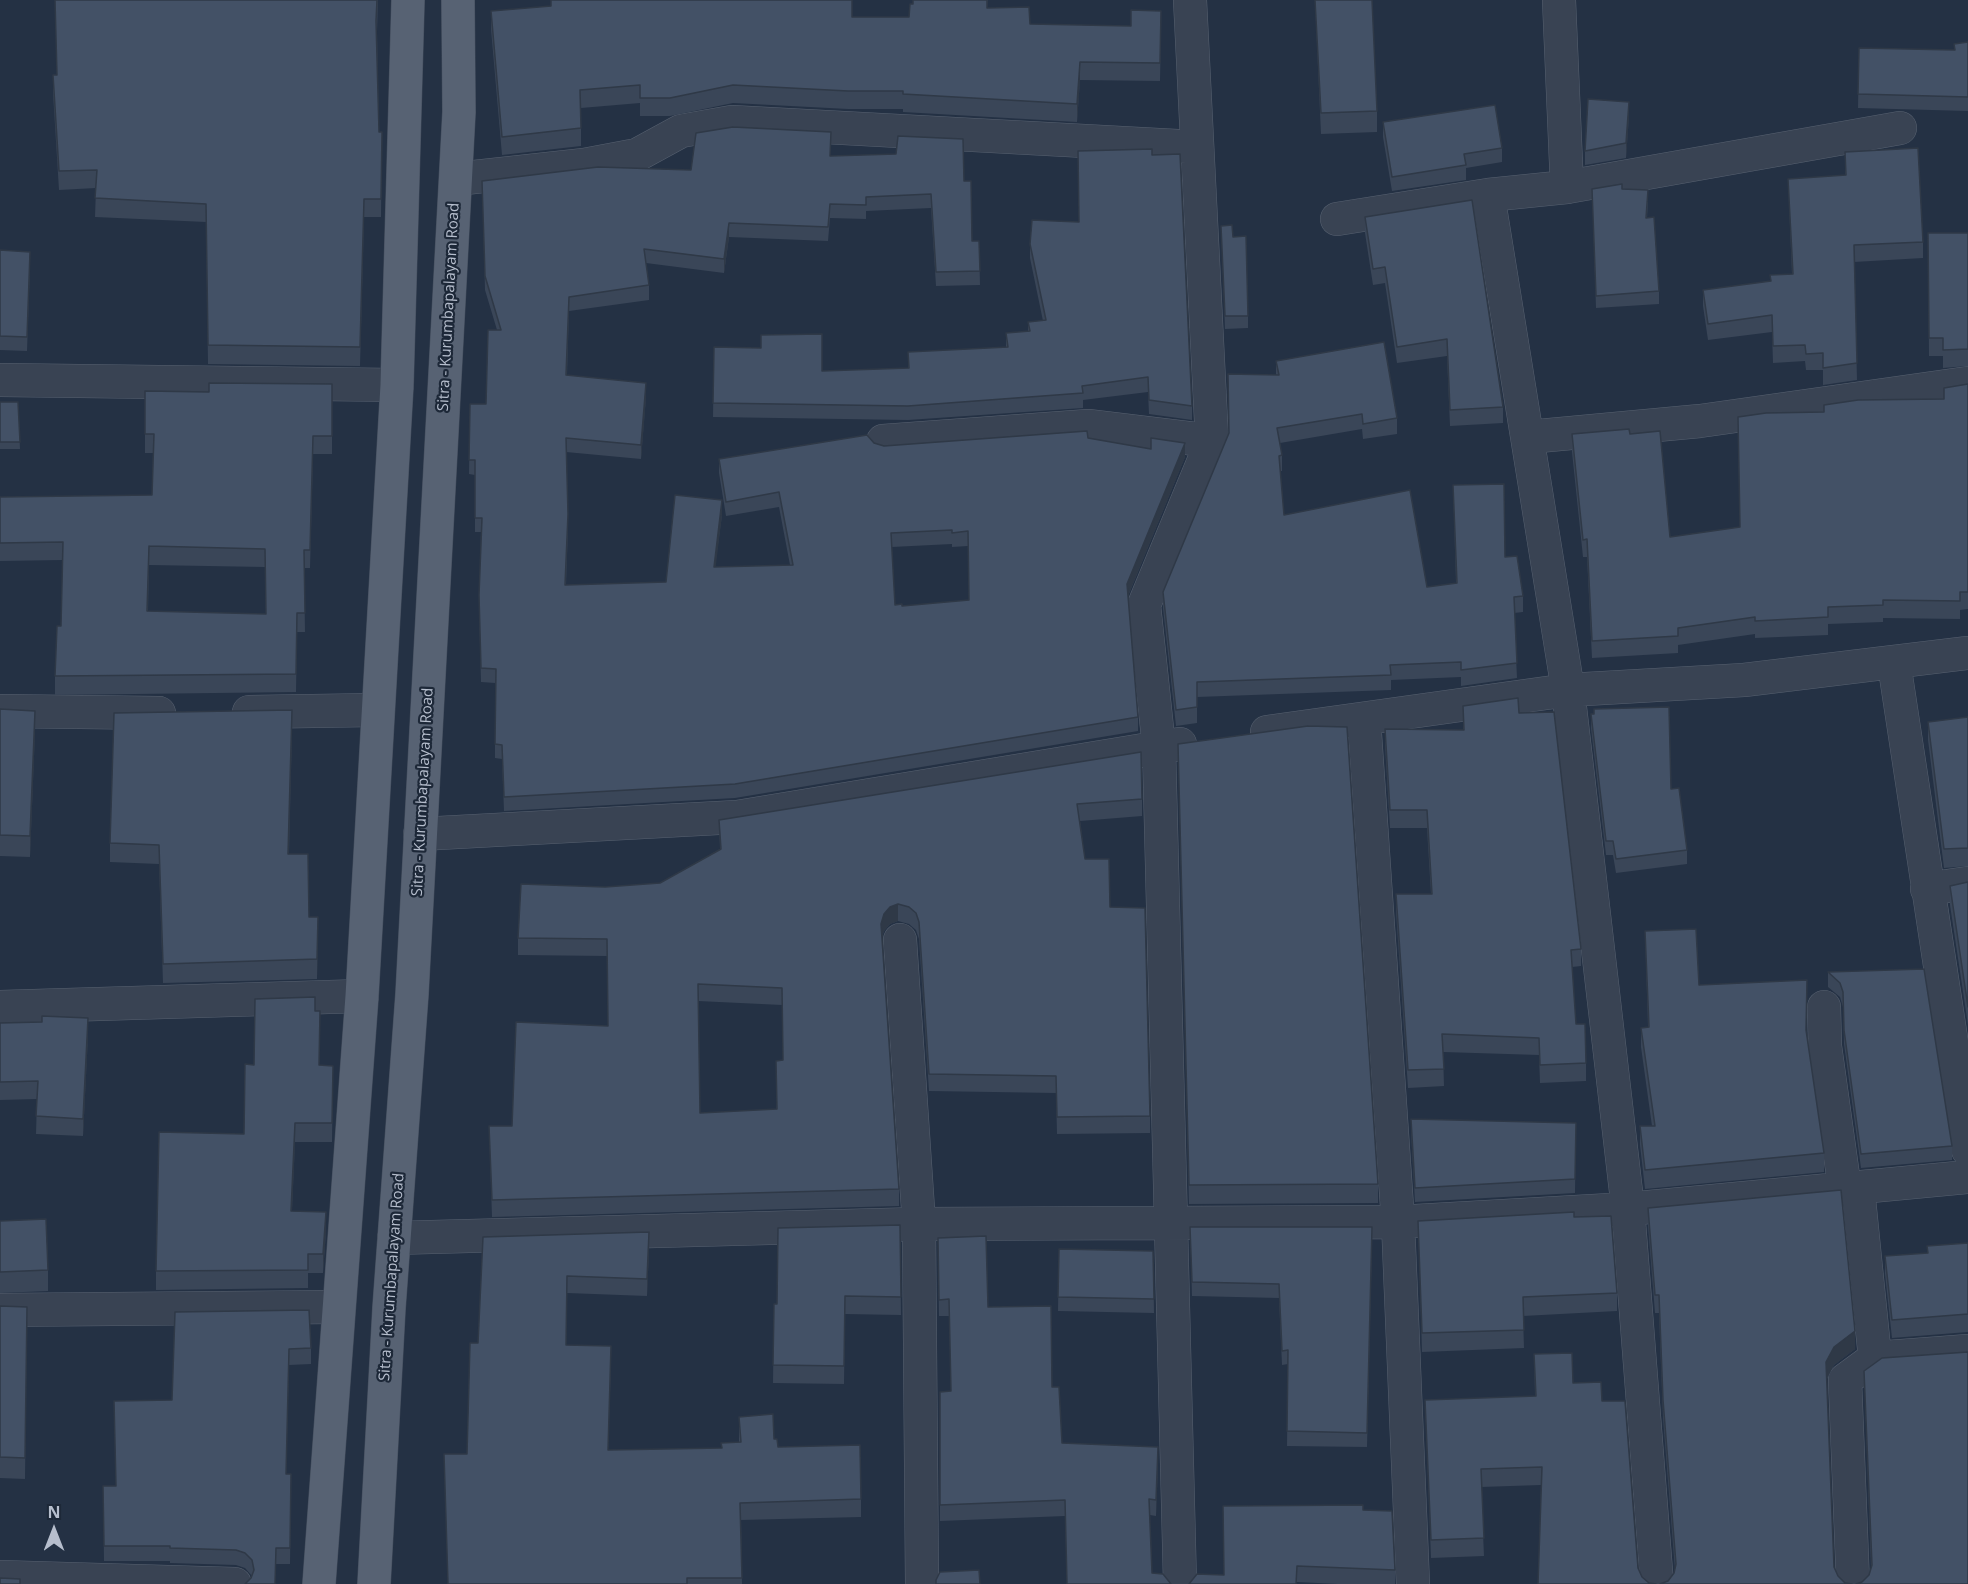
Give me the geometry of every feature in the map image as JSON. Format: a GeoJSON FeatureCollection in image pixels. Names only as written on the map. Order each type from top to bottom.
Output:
{"type":"FeatureCollection","features":[{"type":"Feature","properties":{"kind":"main road"},"geometry":{"type":"LineString","coordinates":[[319,1584],[337,1307],[362,996],[376,710],[397,385],[408,0]]}},
{"type":"Feature","properties":{"kind":"main road","name":"Sitra - Kurumbapalayam Road"},"geometry":{"type":"LineString","coordinates":[[374,1584],[420,834],[456,178],[459,112],[458,0]]}},
{"type":"Feature","properties":{"kind":"street"},"geometry":{"type":"LineString","coordinates":[[1180,1584],[1159,747],[1144,606],[1212,441],[1190,0]]}},
{"type":"Feature","properties":{"kind":"street"},"geometry":{"type":"LineString","coordinates":[[1558,0],[1567,187]]}},
{"type":"Feature","properties":{"kind":"street"},"geometry":{"type":"LineString","coordinates":[[456,178],[584,165],[637,155],[681,131],[732,122],[1196,147]]}},
{"type":"Feature","properties":{"kind":"street"},"geometry":{"type":"LineString","coordinates":[[1337,219],[1488,195],[1567,187],[1900,128]]}},
{"type":"Feature","properties":{"kind":"street"},"geometry":{"type":"LineString","coordinates":[[1488,195],[1568,690],[1628,1209],[1657,1584]]}},
{"type":"Feature","properties":{"kind":"street"},"geometry":{"type":"LineString","coordinates":[[0,380],[397,385]]}},
{"type":"Feature","properties":{"kind":"street"},"geometry":{"type":"LineString","coordinates":[[1528,437],[1700,421],[1968,383]]}},
{"type":"Feature","properties":{"kind":"street"},"geometry":{"type":"LineString","coordinates":[[883,441],[1088,426],[1212,441]]}},
{"type":"Feature","properties":{"kind":"street"},"geometry":{"type":"LineString","coordinates":[[1239,736],[1568,690],[1744,680],[1968,653]]}},
{"type":"Feature","properties":{"kind":"street"},"geometry":{"type":"LineString","coordinates":[[1893,663],[1968,1150]]}},
{"type":"Feature","properties":{"kind":"street"},"geometry":{"type":"LineString","coordinates":[[223,712],[376,710]]}},
{"type":"Feature","properties":{"kind":"street"},"geometry":{"type":"LineString","coordinates":[[0,711],[57,714],[187,712]]}},
{"type":"Feature","properties":{"kind":"street"},"geometry":{"type":"LineString","coordinates":[[1364,719],[1398,1222],[1413,1584]]}},
{"type":"Feature","properties":{"kind":"street"},"geometry":{"type":"LineString","coordinates":[[420,834],[737,817],[1205,741]]}},
{"type":"Feature","properties":{"kind":"street"},"geometry":{"type":"LineString","coordinates":[[1927,890],[1968,883]]}},
{"type":"Feature","properties":{"kind":"street"},"geometry":{"type":"LineString","coordinates":[[900,940],[919,1224],[922,1584]]}},
{"type":"Feature","properties":{"kind":"street"},"geometry":{"type":"LineString","coordinates":[[0,1007],[362,996]]}},
{"type":"Feature","properties":{"kind":"street"},"geometry":{"type":"LineString","coordinates":[[1824,1007],[1825,1046],[1851,1190],[1875,1358]]}},
{"type":"Feature","properties":{"kind":"street"},"geometry":{"type":"LineString","coordinates":[[394,1238],[919,1224],[1398,1222],[1628,1209],[1851,1190],[1968,1177]]}},
{"type":"Feature","properties":{"kind":"street"},"geometry":{"type":"LineString","coordinates":[[0,1310],[337,1307]]}},
{"type":"Feature","properties":{"kind":"street"},"geometry":{"type":"LineString","coordinates":[[1853,1584],[1845,1380],[1875,1358],[1968,1351]]}},
{"type":"Feature","properties":{"kind":"street"},"geometry":{"type":"LineString","coordinates":[[0,1577],[235,1584]]}},
{"type":"Feature","properties":{"kind":"building"},"geometry":{"type":"Polygon","coordinates":[[[55,0],[377,0],[379,132],[382,132],[381,199],[364,199],[360,347],[208,345],[206,204],[95,198],[97,170],[59,171],[53,75],[57,75],[55,0]]]}},
{"type":"Feature","properties":{"kind":"building"},"geometry":{"type":"Polygon","coordinates":[[[551,0],[852,0],[852,17],[909,17],[910,4],[913,4],[913,0],[987,0],[987,8],[1029,7],[1030,24],[1131,26],[1131,10],[1161,11],[1160,63],[1080,62],[1077,104],[903,94],[903,91],[848,91],[733,85],[670,98],[640,98],[640,85],[580,90],[581,128],[502,137],[491,11],[551,6],[551,0]]]}},
{"type":"Feature","properties":{"kind":"building"},"geometry":{"type":"Polygon","coordinates":[[[1315,0],[1372,0],[1377,111],[1321,113],[1315,0]]]}},
{"type":"Feature","properties":{"kind":"building"},"geometry":{"type":"Polygon","coordinates":[[[1968,42],[1968,97],[1858,94],[1859,48],[1955,50],[1954,44],[1968,42]]]}},
{"type":"Feature","properties":{"kind":"building"},"geometry":{"type":"Polygon","coordinates":[[[1588,99],[1629,102],[1626,143],[1585,151],[1588,99]]]}},
{"type":"Feature","properties":{"kind":"building"},"geometry":{"type":"Polygon","coordinates":[[[1495,105],[1502,148],[1464,154],[1466,165],[1392,177],[1383,122],[1495,105]]]}},
{"type":"Feature","properties":{"kind":"building"},"geometry":{"type":"Polygon","coordinates":[[[733,127],[831,132],[830,156],[896,154],[898,136],[963,139],[964,181],[971,181],[972,241],[979,241],[980,271],[936,272],[931,194],[866,197],[866,205],[830,204],[828,227],[729,223],[724,259],[644,249],[649,285],[569,297],[566,375],[646,383],[641,445],[566,438],[568,514],[565,585],[666,582],[675,495],[722,500],[714,567],[793,565],[779,492],[726,502],[719,459],[867,435],[874,443],[884,446],[1087,431],[1088,438],[1151,449],[1151,438],[1185,443],[1127,584],[1138,717],[735,784],[504,797],[502,745],[495,744],[496,669],[481,668],[479,595],[482,518],[475,518],[475,460],[469,460],[470,404],[486,404],[488,330],[501,330],[485,276],[482,181],[598,167],[691,170],[696,133],[733,127]],[[952,530],[891,533],[895,605],[969,600],[968,531],[952,533],[952,530]]]}},
{"type":"Feature","properties":{"kind":"building"},"geometry":{"type":"Polygon","coordinates":[[[1918,148],[1923,242],[1854,245],[1857,363],[1823,368],[1823,353],[1806,354],[1805,345],[1773,346],[1772,315],[1708,324],[1703,290],[1771,281],[1770,275],[1793,274],[1788,179],[1846,175],[1845,152],[1918,148]]]}},
{"type":"Feature","properties":{"kind":"building"},"geometry":{"type":"Polygon","coordinates":[[[1152,149],[1152,155],[1180,154],[1192,406],[1149,400],[1148,377],[1082,386],[1083,393],[908,406],[713,403],[714,347],[761,348],[761,335],[822,334],[822,371],[909,368],[908,352],[1008,347],[1006,333],[1030,331],[1028,322],[1046,320],[1030,244],[1032,220],[1079,222],[1078,151],[1152,149]]]}},
{"type":"Feature","properties":{"kind":"building"},"geometry":{"type":"Polygon","coordinates":[[[1622,184],[1622,189],[1648,190],[1646,218],[1654,217],[1659,291],[1596,296],[1592,189],[1622,184]]]}},
{"type":"Feature","properties":{"kind":"building"},"geometry":{"type":"Polygon","coordinates":[[[1472,200],[1503,407],[1450,410],[1447,339],[1397,347],[1385,267],[1373,269],[1365,217],[1472,200]]]}},
{"type":"Feature","properties":{"kind":"building"},"geometry":{"type":"Polygon","coordinates":[[[1232,225],[1233,237],[1246,236],[1248,316],[1225,316],[1221,226],[1232,225]]]}},
{"type":"Feature","properties":{"kind":"building"},"geometry":{"type":"Polygon","coordinates":[[[1928,233],[1968,233],[1968,349],[1943,350],[1943,338],[1929,338],[1928,233]]]}},
{"type":"Feature","properties":{"kind":"building"},"geometry":{"type":"Polygon","coordinates":[[[0,250],[30,252],[27,337],[0,336],[0,250]]]}},
{"type":"Feature","properties":{"kind":"building"},"geometry":{"type":"Polygon","coordinates":[[[1384,342],[1397,418],[1363,424],[1362,414],[1277,428],[1282,455],[1279,456],[1284,515],[1410,490],[1427,587],[1457,583],[1453,485],[1504,484],[1505,557],[1517,556],[1523,596],[1514,597],[1517,663],[1461,670],[1461,662],[1390,665],[1391,675],[1197,682],[1197,707],[1176,710],[1163,592],[1229,433],[1228,374],[1279,375],[1276,361],[1384,342]]]}},
{"type":"Feature","properties":{"kind":"building"},"geometry":{"type":"Polygon","coordinates":[[[209,383],[332,384],[332,436],[313,436],[310,550],[304,550],[305,613],[297,613],[296,674],[55,676],[57,626],[61,626],[63,542],[0,543],[0,497],[152,495],[154,434],[145,434],[145,391],[209,392],[209,383]],[[149,546],[147,611],[266,614],[265,549],[149,546]]]}},
{"type":"Feature","properties":{"kind":"building"},"geometry":{"type":"Polygon","coordinates":[[[1968,384],[1968,592],[1960,592],[1960,601],[1883,600],[1883,605],[1828,607],[1828,617],[1755,621],[1755,617],[1678,628],[1678,636],[1592,641],[1587,539],[1583,540],[1572,434],[1629,429],[1630,434],[1660,431],[1670,537],[1740,527],[1738,417],[1766,413],[1824,412],[1824,405],[1858,400],[1944,399],[1944,388],[1968,384]]]}},
{"type":"Feature","properties":{"kind":"building"},"geometry":{"type":"Polygon","coordinates":[[[0,402],[18,402],[20,442],[0,442],[0,402]]]}},
{"type":"Feature","properties":{"kind":"building"},"geometry":{"type":"Polygon","coordinates":[[[1518,698],[1519,713],[1554,712],[1581,949],[1571,950],[1576,1024],[1585,1024],[1586,1063],[1540,1065],[1539,1038],[1442,1034],[1444,1069],[1408,1070],[1396,894],[1432,894],[1427,810],[1390,810],[1385,729],[1464,730],[1463,706],[1518,698]]]}},
{"type":"Feature","properties":{"kind":"building"},"geometry":{"type":"Polygon","coordinates":[[[1669,707],[1671,789],[1679,788],[1687,850],[1616,859],[1613,841],[1606,841],[1591,714],[1594,714],[1594,709],[1669,707]]]}},
{"type":"Feature","properties":{"kind":"building"},"geometry":{"type":"Polygon","coordinates":[[[0,709],[35,711],[30,836],[0,835],[0,709]]]}},
{"type":"Feature","properties":{"kind":"building"},"geometry":{"type":"Polygon","coordinates":[[[292,710],[288,854],[308,854],[309,917],[318,917],[317,959],[163,964],[159,845],[110,843],[114,713],[292,710]]]}},
{"type":"Feature","properties":{"kind":"building"},"geometry":{"type":"Polygon","coordinates":[[[1968,717],[1968,848],[1944,849],[1928,722],[1968,717]]]}},
{"type":"Feature","properties":{"kind":"building"},"geometry":{"type":"Polygon","coordinates":[[[1308,726],[1347,727],[1378,1184],[1189,1185],[1178,744],[1308,726]]]}},
{"type":"Feature","properties":{"kind":"building"},"geometry":{"type":"Polygon","coordinates":[[[1141,752],[1142,799],[1077,804],[1085,859],[1109,859],[1110,907],[1145,908],[1150,1116],[1057,1117],[1056,1076],[929,1074],[919,922],[916,913],[909,907],[898,904],[890,907],[884,914],[881,924],[899,1189],[492,1200],[489,1126],[512,1126],[516,1022],[608,1026],[607,939],[518,938],[521,884],[605,887],[660,883],[721,849],[719,820],[1141,752]],[[698,984],[700,1113],[777,1109],[776,1061],[783,1060],[782,988],[698,984]]]}},
{"type":"Feature","properties":{"kind":"building"},"geometry":{"type":"Polygon","coordinates":[[[1968,882],[1968,1007],[1950,886],[1968,882]]]}},
{"type":"Feature","properties":{"kind":"building"},"geometry":{"type":"Polygon","coordinates":[[[1696,929],[1699,985],[1807,980],[1806,1030],[1824,1153],[1645,1170],[1640,1126],[1655,1126],[1641,1028],[1649,1027],[1645,931],[1696,929]]]}},
{"type":"Feature","properties":{"kind":"building"},"geometry":{"type":"Polygon","coordinates":[[[1924,969],[1952,1146],[1861,1154],[1844,1030],[1843,992],[1840,983],[1828,972],[1924,969]]]}},
{"type":"Feature","properties":{"kind":"building"},"geometry":{"type":"Polygon","coordinates":[[[315,997],[315,1011],[320,1011],[319,1065],[333,1066],[332,1123],[295,1123],[291,1211],[326,1212],[323,1254],[308,1254],[308,1270],[156,1271],[159,1132],[244,1134],[245,1064],[254,1065],[255,999],[315,997]]]}},
{"type":"Feature","properties":{"kind":"building"},"geometry":{"type":"Polygon","coordinates":[[[42,1016],[88,1018],[83,1119],[36,1116],[38,1081],[0,1082],[0,1023],[42,1022],[42,1016]]]}},
{"type":"Feature","properties":{"kind":"building"},"geometry":{"type":"Polygon","coordinates":[[[1411,1119],[1576,1123],[1575,1179],[1415,1188],[1411,1119]]]}},
{"type":"Feature","properties":{"kind":"building"},"geometry":{"type":"Polygon","coordinates":[[[1841,1190],[1855,1331],[1834,1347],[1826,1362],[1834,1567],[1838,1576],[1845,1583],[1852,1584],[1660,1584],[1668,1581],[1674,1573],[1676,1564],[1663,1400],[1659,1295],[1655,1295],[1648,1208],[1841,1190]]]}},
{"type":"Feature","properties":{"kind":"building"},"geometry":{"type":"Polygon","coordinates":[[[1574,1212],[1574,1217],[1611,1216],[1617,1293],[1523,1297],[1524,1330],[1422,1333],[1418,1221],[1574,1212]]]}},
{"type":"Feature","properties":{"kind":"building"},"geometry":{"type":"Polygon","coordinates":[[[46,1219],[48,1270],[0,1272],[0,1221],[46,1219]]]}},
{"type":"Feature","properties":{"kind":"building"},"geometry":{"type":"Polygon","coordinates":[[[900,1225],[901,1297],[845,1296],[844,1366],[773,1365],[778,1228],[900,1225]]]}},
{"type":"Feature","properties":{"kind":"building"},"geometry":{"type":"Polygon","coordinates":[[[1190,1227],[1372,1227],[1367,1433],[1287,1431],[1288,1350],[1282,1351],[1279,1284],[1192,1282],[1190,1227]]]}},
{"type":"Feature","properties":{"kind":"building"},"geometry":{"type":"Polygon","coordinates":[[[649,1232],[647,1279],[567,1276],[566,1345],[611,1346],[608,1450],[722,1448],[721,1443],[741,1442],[739,1417],[773,1414],[774,1439],[777,1439],[778,1447],[860,1445],[861,1499],[740,1503],[742,1578],[687,1578],[687,1584],[448,1584],[444,1454],[467,1454],[470,1343],[478,1343],[483,1237],[649,1232]]]}},
{"type":"Feature","properties":{"kind":"building"},"geometry":{"type":"Polygon","coordinates":[[[986,1236],[988,1307],[1051,1306],[1052,1387],[1059,1387],[1062,1443],[1158,1447],[1156,1500],[1149,1499],[1152,1573],[1163,1574],[1171,1584],[1067,1584],[1065,1500],[940,1505],[940,1392],[951,1391],[949,1299],[939,1300],[938,1238],[986,1236]]]}},
{"type":"Feature","properties":{"kind":"building"},"geometry":{"type":"Polygon","coordinates":[[[1968,1243],[1968,1314],[1892,1320],[1885,1256],[1928,1253],[1927,1246],[1968,1243]]]}},
{"type":"Feature","properties":{"kind":"building"},"geometry":{"type":"Polygon","coordinates":[[[1059,1249],[1153,1251],[1154,1299],[1058,1297],[1059,1249]]]}},
{"type":"Feature","properties":{"kind":"building"},"geometry":{"type":"Polygon","coordinates":[[[0,1306],[27,1307],[25,1458],[0,1457],[0,1306]]]}},
{"type":"Feature","properties":{"kind":"building"},"geometry":{"type":"Polygon","coordinates":[[[309,1310],[311,1348],[289,1349],[286,1474],[291,1474],[290,1548],[276,1548],[275,1584],[245,1584],[251,1578],[254,1570],[252,1560],[245,1553],[236,1550],[170,1548],[170,1546],[104,1546],[103,1486],[116,1486],[114,1401],[172,1400],[175,1312],[309,1310]]]}},
{"type":"Feature","properties":{"kind":"building"},"geometry":{"type":"Polygon","coordinates":[[[1968,1352],[1968,1584],[1856,1584],[1869,1575],[1872,1565],[1864,1371],[1882,1358],[1968,1352]]]}},
{"type":"Feature","properties":{"kind":"building"},"geometry":{"type":"Polygon","coordinates":[[[1572,1353],[1573,1383],[1601,1382],[1602,1401],[1625,1401],[1638,1568],[1642,1577],[1649,1583],[1656,1584],[1538,1584],[1542,1467],[1481,1469],[1484,1538],[1431,1540],[1425,1400],[1536,1396],[1534,1354],[1572,1353]]]}},
{"type":"Feature","properties":{"kind":"building"},"geometry":{"type":"Polygon","coordinates":[[[1363,1505],[1363,1510],[1392,1511],[1395,1570],[1297,1566],[1296,1584],[1189,1584],[1197,1574],[1224,1575],[1223,1506],[1363,1505]]]}},
{"type":"Feature","properties":{"kind":"building"},"geometry":{"type":"Polygon","coordinates":[[[979,1570],[980,1584],[936,1584],[940,1572],[979,1570]]]}},
{"type":"Feature","properties":{"kind":"building"},"geometry":{"type":"Polygon","coordinates":[[[0,1578],[20,1579],[20,1584],[0,1584],[0,1578]]]}}]}
